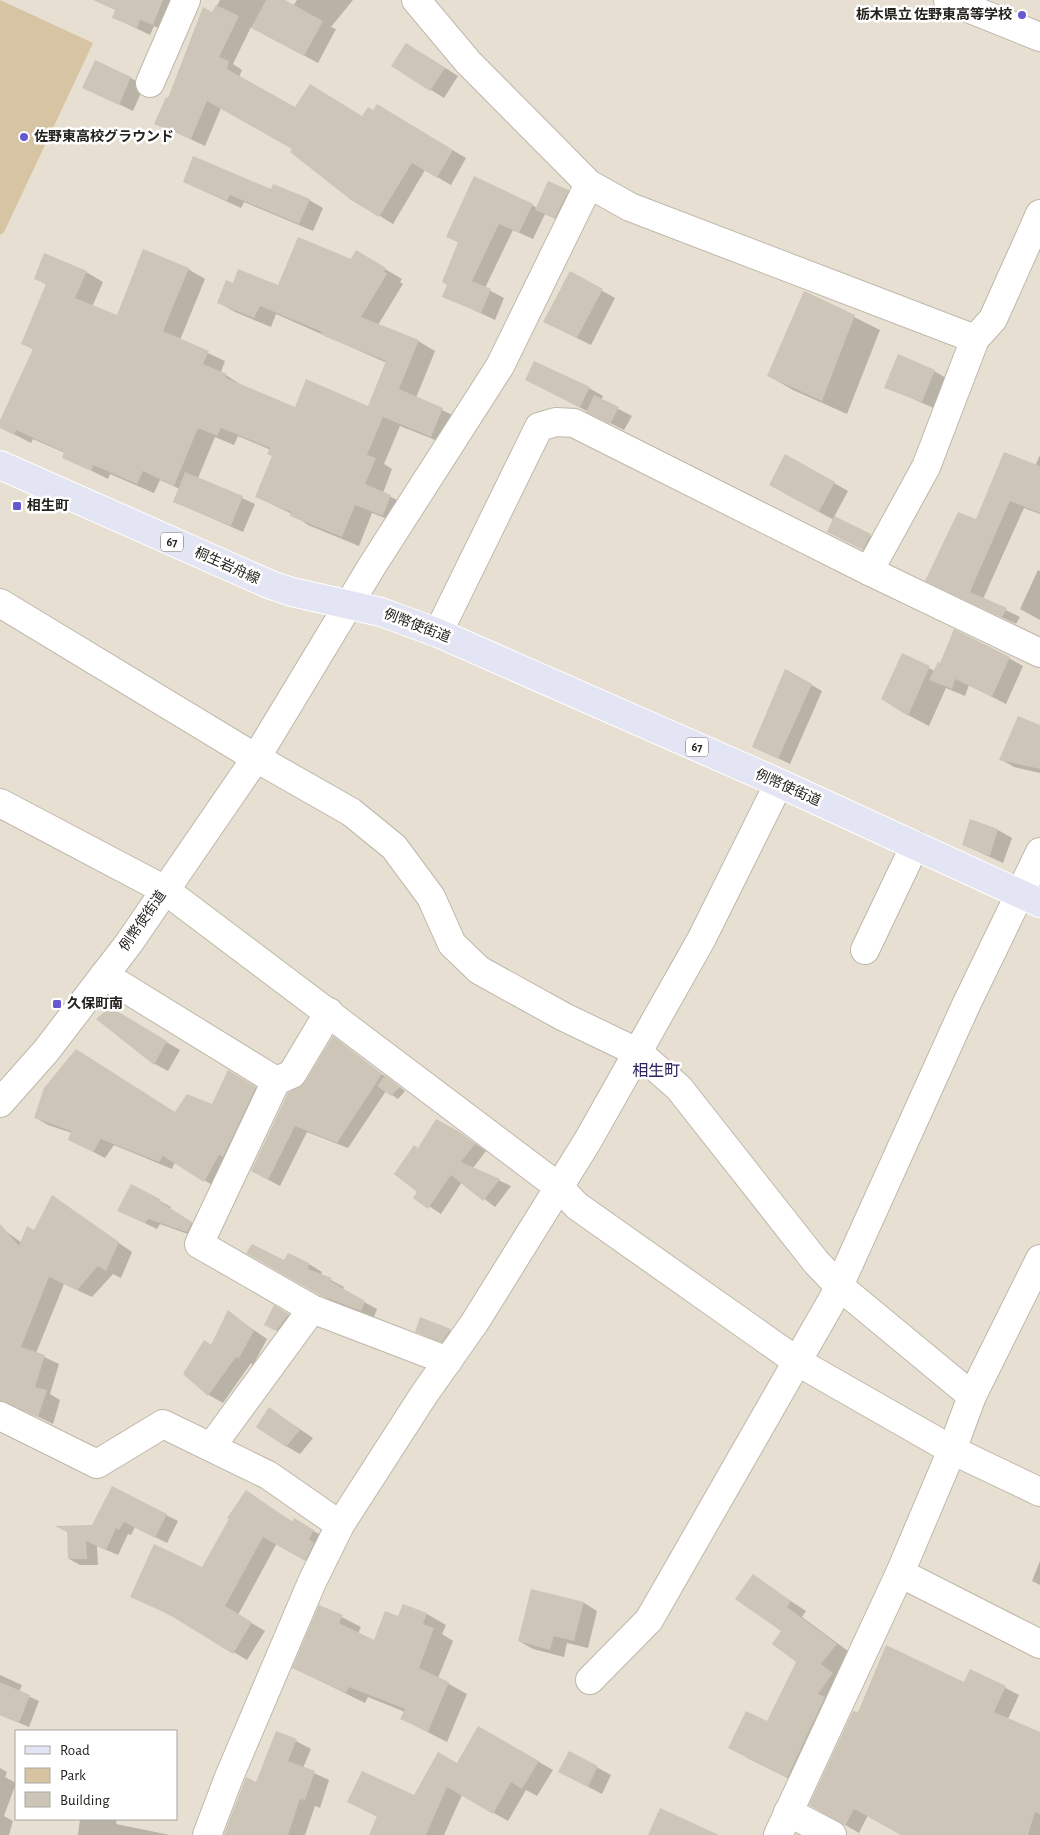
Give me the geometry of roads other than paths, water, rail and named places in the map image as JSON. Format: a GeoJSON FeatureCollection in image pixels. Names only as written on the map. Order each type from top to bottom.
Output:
{"type":"FeatureCollection","features":[{"type":"Feature","properties":{"kind":"main road","name":"桐生岩舟線"},"geometry":{"type":"LineString","coordinates":[[0,465],[271,585],[292,592],[349,604]]}},
{"type":"Feature","properties":{"kind":"main road","name":"例幣使街道"},"geometry":{"type":"LineString","coordinates":[[349,604],[381,612],[438,633],[779,783],[1030,898]]}},
{"type":"Feature","properties":{"kind":"street"},"geometry":{"type":"LineString","coordinates":[[150,83],[186,0]]}},
{"type":"Feature","properties":{"kind":"street"},"geometry":{"type":"LineString","coordinates":[[416,0],[468,62],[589,184],[630,207],[975,339]]}},
{"type":"Feature","properties":{"kind":"street"},"geometry":{"type":"LineString","coordinates":[[948,0],[1040,37]]}},
{"type":"Feature","properties":{"kind":"street"},"geometry":{"type":"LineString","coordinates":[[349,604],[500,366],[589,184]]}},
{"type":"Feature","properties":{"kind":"street"},"geometry":{"type":"LineString","coordinates":[[869,571],[926,467],[975,339],[992,319],[1040,214]]}},
{"type":"Feature","properties":{"kind":"street"},"geometry":{"type":"LineString","coordinates":[[438,633],[539,427],[556,422],[574,423],[869,571],[1040,653]]}},
{"type":"Feature","properties":{"kind":"street"},"geometry":{"type":"LineString","coordinates":[[0,603],[256,758],[352,812],[394,847],[431,897],[452,944],[480,970],[564,1017],[639,1052],[679,1088],[816,1262],[839,1286],[972,1396]]}},
{"type":"Feature","properties":{"kind":"street","name":"例幣使街道"},"geometry":{"type":"LineString","coordinates":[[0,1104],[46,1051],[165,890],[256,758],[349,604]]}},
{"type":"Feature","properties":{"kind":"street"},"geometry":{"type":"LineString","coordinates":[[208,1835],[229,1777],[301,1609],[340,1524],[475,1322],[560,1188],[639,1052],[702,938],[779,783]]}},
{"type":"Feature","properties":{"kind":"street"},"geometry":{"type":"LineString","coordinates":[[0,803],[165,890],[560,1188],[577,1206],[798,1362],[952,1450],[1040,1492]]}},
{"type":"Feature","properties":{"kind":"street"},"geometry":{"type":"LineString","coordinates":[[866,950],[916,845]]}},
{"type":"Feature","properties":{"kind":"street"},"geometry":{"type":"LineString","coordinates":[[590,1680],[649,1620],[798,1362],[839,1286],[966,1005],[1030,898],[1040,852]]}},
{"type":"Feature","properties":{"kind":"street"},"geometry":{"type":"LineString","coordinates":[[104,975],[276,1081]]}},
{"type":"Feature","properties":{"kind":"street"},"geometry":{"type":"LineString","coordinates":[[329,1012],[292,1074],[276,1081],[199,1244],[312,1309],[448,1361]]}},
{"type":"Feature","properties":{"kind":"street"},"geometry":{"type":"LineString","coordinates":[[832,1835],[783,1824],[900,1573],[952,1450],[972,1396],[1040,1259]]}},
{"type":"Feature","properties":{"kind":"street"},"geometry":{"type":"LineString","coordinates":[[211,1447],[312,1309]]}},
{"type":"Feature","properties":{"kind":"street"},"geometry":{"type":"LineString","coordinates":[[0,1416],[97,1464],[163,1424],[268,1475],[340,1524]]}},
{"type":"Feature","properties":{"kind":"street"},"geometry":{"type":"LineString","coordinates":[[900,1573],[1040,1644]]}},
{"type":"Feature","properties":{"kind":"place","name":"栃木県立 佐野東高等学校"},"geometry":{"type":"Point","coordinates":[1022,15]}},
{"type":"Feature","properties":{"kind":"place","name":"佐野東高校グラウンド"},"geometry":{"type":"Point","coordinates":[24,137]}},
{"type":"Feature","properties":{"kind":"place","name":"相生町"},"geometry":{"type":"Point","coordinates":[17,506]}},
{"type":"Feature","properties":{"kind":"place","name":"久保町南"},"geometry":{"type":"Point","coordinates":[57,1004]}},
{"type":"Feature","properties":{"kind":"district","name":"相生町"},"geometry":{"type":"Point","coordinates":[656,1071]}}]}
